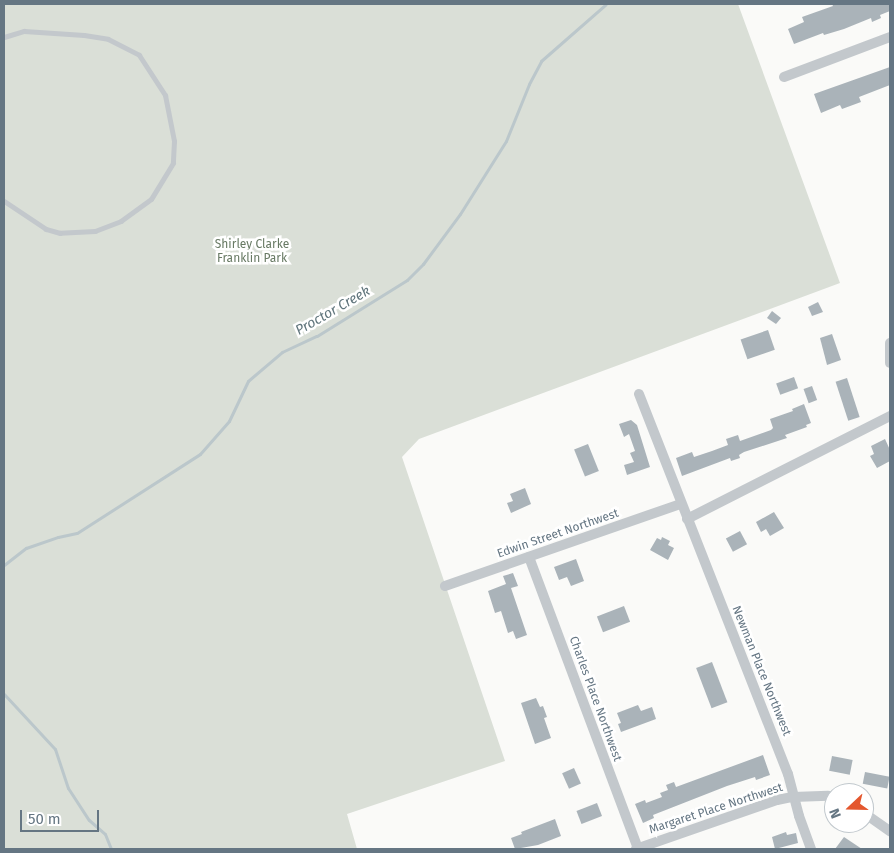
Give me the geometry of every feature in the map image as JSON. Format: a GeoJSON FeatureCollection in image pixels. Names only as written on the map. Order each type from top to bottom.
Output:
{"type":"FeatureCollection","features":[{"type":"Feature","properties":{"kind":"street"},"geometry":{"type":"LineString","coordinates":[[784,77],[890,38]]}},
{"type":"Feature","properties":{"kind":"street"},"geometry":{"type":"LineString","coordinates":[[890,343],[890,363]]}},
{"type":"Feature","properties":{"kind":"street","name":"Newman Place Northwest"},"geometry":{"type":"LineString","coordinates":[[639,394],[680,504],[688,519],[788,774],[793,797],[811,849]]}},
{"type":"Feature","properties":{"kind":"street"},"geometry":{"type":"LineString","coordinates":[[688,519],[890,416]]}},
{"type":"Feature","properties":{"kind":"street","name":"Edwin Street Northwest"},"geometry":{"type":"LineString","coordinates":[[445,586],[680,504]]}},
{"type":"Feature","properties":{"kind":"street","name":"Charles Place Northwest"},"geometry":{"type":"LineString","coordinates":[[529,557],[637,849]]}},
{"type":"Feature","properties":{"kind":"street","name":"Margaret Place Northwest"},"geometry":{"type":"LineString","coordinates":[[637,849],[777,800],[793,797],[824,796]]}},
{"type":"Feature","properties":{"kind":"street"},"geometry":{"type":"LineString","coordinates":[[874,820],[890,831]]}},
{"type":"Feature","properties":{"kind":"lane"},"geometry":{"type":"LineString","coordinates":[[4,37],[24,31],[84,35],[108,39],[139,55],[165,95],[174,141],[173,163],[151,199],[121,221],[96,231],[60,233],[46,229],[4,201]]}},
{"type":"Feature","properties":{"kind":"green space","name":"Shirley Clarke Franklin Park"},"geometry":{"type":"Polygon","coordinates":[[[4,4],[738,4],[840,283],[419,439],[402,457],[505,761],[347,814],[357,849],[4,849],[4,4]]]}},
{"type":"Feature","properties":{"kind":"building"},"geometry":{"type":"Polygon","coordinates":[[[832,4],[890,4],[890,11],[880,15],[881,18],[872,22],[871,18],[844,29],[824,35],[823,33],[794,44],[788,29],[804,22],[802,17],[833,6],[832,4]]]}},
{"type":"Feature","properties":{"kind":"building"},"geometry":{"type":"Polygon","coordinates":[[[890,67],[890,85],[859,97],[861,102],[842,109],[840,105],[821,113],[814,94],[890,67]]]}},
{"type":"Feature","properties":{"kind":"building"},"geometry":{"type":"Polygon","coordinates":[[[818,302],[823,312],[812,316],[808,307],[818,302]]]}},
{"type":"Feature","properties":{"kind":"building"},"geometry":{"type":"Polygon","coordinates":[[[772,311],[781,318],[776,324],[767,318],[772,311]]]}},
{"type":"Feature","properties":{"kind":"building"},"geometry":{"type":"Polygon","coordinates":[[[768,330],[775,350],[747,359],[741,339],[768,330]]]}},
{"type":"Feature","properties":{"kind":"building"},"geometry":{"type":"Polygon","coordinates":[[[832,334],[841,360],[827,365],[820,338],[832,334]]]}},
{"type":"Feature","properties":{"kind":"building"},"geometry":{"type":"Polygon","coordinates":[[[794,377],[798,388],[780,395],[776,383],[794,377]]]}},
{"type":"Feature","properties":{"kind":"building"},"geometry":{"type":"Polygon","coordinates":[[[847,378],[860,417],[848,421],[836,382],[847,378]]]}},
{"type":"Feature","properties":{"kind":"building"},"geometry":{"type":"Polygon","coordinates":[[[812,386],[817,400],[809,403],[804,389],[812,386]]]}},
{"type":"Feature","properties":{"kind":"building"},"geometry":{"type":"Polygon","coordinates":[[[804,404],[811,423],[806,425],[807,427],[785,435],[787,438],[744,452],[739,455],[740,458],[731,461],[730,458],[682,476],[676,458],[692,452],[694,457],[712,451],[728,445],[726,439],[738,435],[740,441],[771,430],[773,428],[770,419],[793,411],[792,409],[804,404]]]}},
{"type":"Feature","properties":{"kind":"building"},"geometry":{"type":"Polygon","coordinates":[[[631,420],[637,425],[650,467],[627,475],[624,465],[634,462],[630,453],[635,451],[629,434],[624,437],[619,424],[631,420]]]}},
{"type":"Feature","properties":{"kind":"building"},"geometry":{"type":"Polygon","coordinates":[[[885,439],[890,450],[890,461],[877,468],[870,456],[874,454],[871,446],[885,439]]]}},
{"type":"Feature","properties":{"kind":"building"},"geometry":{"type":"Polygon","coordinates":[[[588,444],[599,471],[585,477],[574,450],[588,444]]]}},
{"type":"Feature","properties":{"kind":"building"},"geometry":{"type":"Polygon","coordinates":[[[525,488],[531,504],[511,513],[507,503],[513,501],[510,494],[525,488]]]}},
{"type":"Feature","properties":{"kind":"building"},"geometry":{"type":"Polygon","coordinates":[[[774,512],[784,528],[770,536],[766,529],[761,532],[756,522],[774,512]]]}},
{"type":"Feature","properties":{"kind":"building"},"geometry":{"type":"Polygon","coordinates":[[[740,531],[747,544],[733,552],[726,539],[740,531]]]}},
{"type":"Feature","properties":{"kind":"building"},"geometry":{"type":"Polygon","coordinates":[[[662,537],[670,541],[668,545],[674,548],[668,560],[650,550],[657,538],[661,540],[662,537]]]}},
{"type":"Feature","properties":{"kind":"building"},"geometry":{"type":"Polygon","coordinates":[[[576,559],[584,581],[571,586],[567,577],[559,580],[554,567],[576,559]]]}},
{"type":"Feature","properties":{"kind":"building"},"geometry":{"type":"Polygon","coordinates":[[[513,573],[518,586],[511,588],[527,635],[516,639],[513,631],[508,633],[501,611],[495,613],[488,591],[506,584],[503,576],[513,573]]]}},
{"type":"Feature","properties":{"kind":"building"},"geometry":{"type":"Polygon","coordinates":[[[624,606],[630,622],[603,632],[597,616],[624,606]]]}},
{"type":"Feature","properties":{"kind":"building"},"geometry":{"type":"Polygon","coordinates":[[[712,662],[727,702],[712,708],[696,668],[712,662]]]}},
{"type":"Feature","properties":{"kind":"building"},"geometry":{"type":"Polygon","coordinates":[[[536,698],[540,707],[543,706],[547,717],[544,718],[551,738],[535,744],[521,703],[536,698]]]}},
{"type":"Feature","properties":{"kind":"building"},"geometry":{"type":"Polygon","coordinates":[[[638,705],[641,711],[652,707],[656,719],[621,732],[618,724],[621,723],[617,713],[638,705]]]}},
{"type":"Feature","properties":{"kind":"building"},"geometry":{"type":"Polygon","coordinates":[[[763,755],[770,775],[756,780],[755,777],[727,786],[653,815],[654,818],[643,823],[635,804],[645,800],[646,803],[662,797],[660,793],[668,790],[666,785],[674,782],[676,787],[763,755]]]}},
{"type":"Feature","properties":{"kind":"building"},"geometry":{"type":"Polygon","coordinates":[[[832,756],[853,760],[850,775],[829,771],[832,756]]]}},
{"type":"Feature","properties":{"kind":"building"},"geometry":{"type":"Polygon","coordinates":[[[574,768],[581,784],[569,789],[562,773],[574,768]]]}},
{"type":"Feature","properties":{"kind":"building"},"geometry":{"type":"Polygon","coordinates":[[[865,772],[890,777],[887,789],[874,786],[874,783],[863,783],[865,772]]]}},
{"type":"Feature","properties":{"kind":"building"},"geometry":{"type":"Polygon","coordinates":[[[597,803],[602,816],[581,824],[576,811],[597,803]]]}},
{"type":"Feature","properties":{"kind":"building"},"geometry":{"type":"Polygon","coordinates":[[[555,819],[561,836],[538,845],[515,849],[511,838],[522,834],[521,832],[555,819]]]}},
{"type":"Feature","properties":{"kind":"building"},"geometry":{"type":"Polygon","coordinates":[[[786,832],[787,835],[796,833],[798,843],[775,849],[772,837],[786,832]]]}},
{"type":"Feature","properties":{"kind":"building"},"geometry":{"type":"Polygon","coordinates":[[[844,837],[862,849],[835,849],[844,837]]]}},
{"type":"Feature","properties":{"kind":"waterway","name":"Proctor Creek"},"geometry":{"type":"LineString","coordinates":[[4,565],[26,548],[58,537],[77,533],[200,454],[229,421],[248,381],[282,352],[317,336],[407,280],[423,264],[460,214],[506,141],[529,84],[541,61],[606,4]]}},
{"type":"Feature","properties":{"kind":"waterway","name":"Proctor Creek"},"geometry":{"type":"LineString","coordinates":[[4,694],[55,749],[68,788],[89,820],[105,834],[111,849]]}}]}
